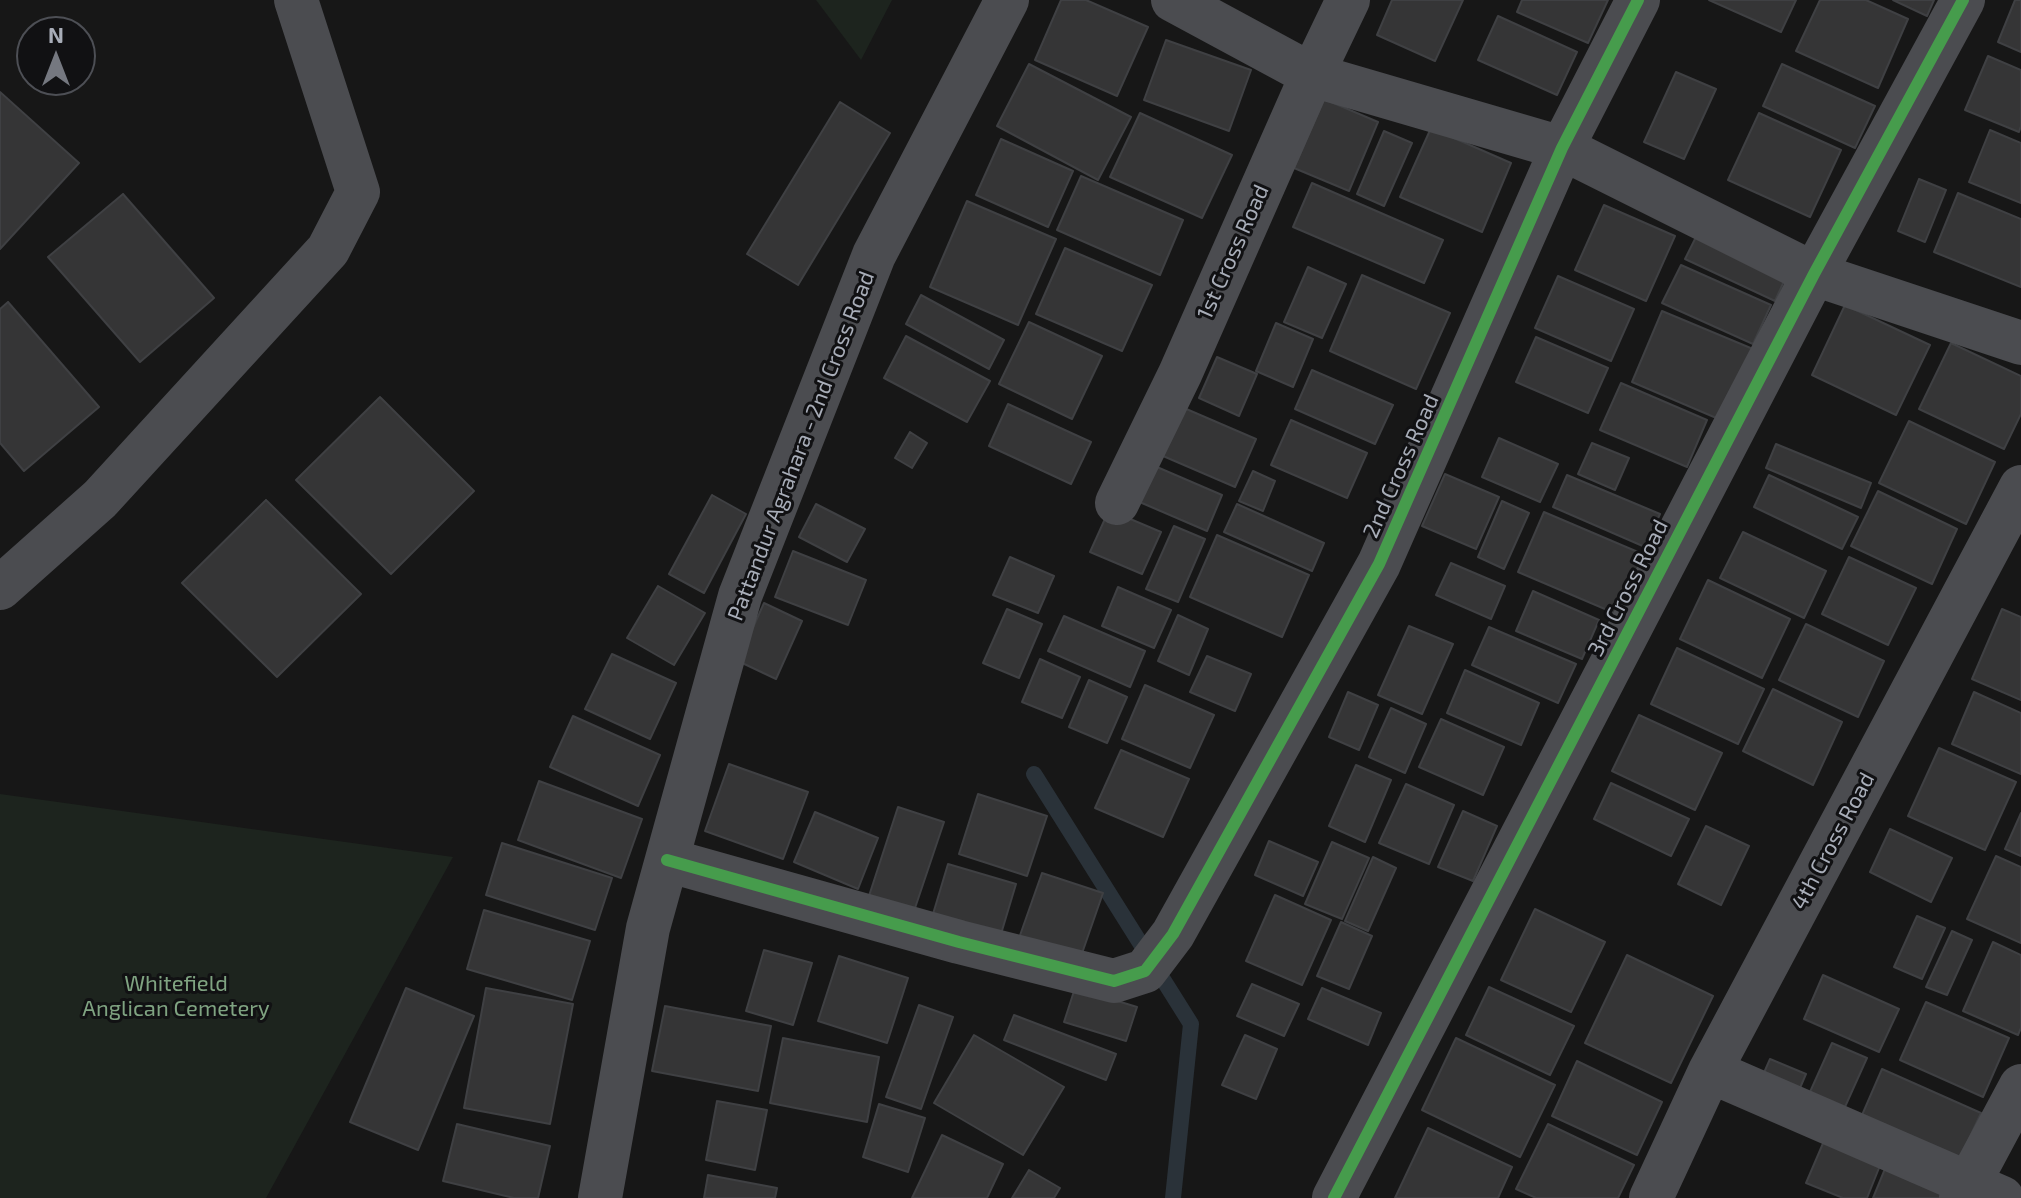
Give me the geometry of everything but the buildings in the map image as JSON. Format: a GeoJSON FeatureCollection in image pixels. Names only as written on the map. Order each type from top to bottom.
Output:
{"type":"FeatureCollection","features":[{"type":"Feature","properties":{"kind":"street"},"geometry":{"type":"LineString","coordinates":[[0,588],[100,499],[328,250],[358,192],[296,0]]}},
{"type":"Feature","properties":{"kind":"street","name":"Pattandur Agrahara - 2nd Cross Road"},"geometry":{"type":"LineString","coordinates":[[600,1198],[648,928],[740,596],[868,270],[1007,0]]}},
{"type":"Feature","properties":{"kind":"street"},"geometry":{"type":"LineString","coordinates":[[1173,0],[1312,75],[1562,148],[1814,274],[2021,343]]}},
{"type":"Feature","properties":{"kind":"street","name":"1st Cross Road"},"geometry":{"type":"LineString","coordinates":[[1117,503],[1180,374],[1348,0]]}},
{"type":"Feature","properties":{"kind":"street","name":"2nd Cross Road"},"geometry":{"type":"LineString","coordinates":[[667,860],[959,942],[1114,981],[1145,971],[1173,934],[1379,564],[1562,148],[1638,0]]}},
{"type":"Feature","properties":{"kind":"street","name":"3rd Cross Road"},"geometry":{"type":"LineString","coordinates":[[1334,1198],[1814,274],[1963,0]]}},
{"type":"Feature","properties":{"kind":"street","name":"4th Cross Road"},"geometry":{"type":"LineString","coordinates":[[1651,1198],[1710,1071],[2021,487]]}},
{"type":"Feature","properties":{"kind":"street"},"geometry":{"type":"LineString","coordinates":[[1710,1071],[1977,1193],[2021,1086]]}},
{"type":"Feature","properties":{"kind":"green space"},"geometry":{"type":"Polygon","coordinates":[[[816,0],[892,0],[861,60],[816,0]]]}},
{"type":"Feature","properties":{"kind":"green space","name":"Whitefield Anglican Cemetery"},"geometry":{"type":"Polygon","coordinates":[[[0,794],[453,857],[266,1198],[0,1198],[0,794]]]}},
{"type":"Feature","properties":{"kind":"waterway"},"geometry":{"type":"LineString","coordinates":[[1034,774],[1191,1024],[1173,1198]]}},
{"type":"Feature","properties":{"kind":"cycle path"},"geometry":{"type":"LineString","coordinates":[[667,860],[959,942],[1114,981],[1145,971],[1173,934],[1379,564],[1562,148],[1638,0]]}},
{"type":"Feature","properties":{"kind":"cycle path"},"geometry":{"type":"LineString","coordinates":[[1334,1198],[1814,274],[1963,0]]}}]}
